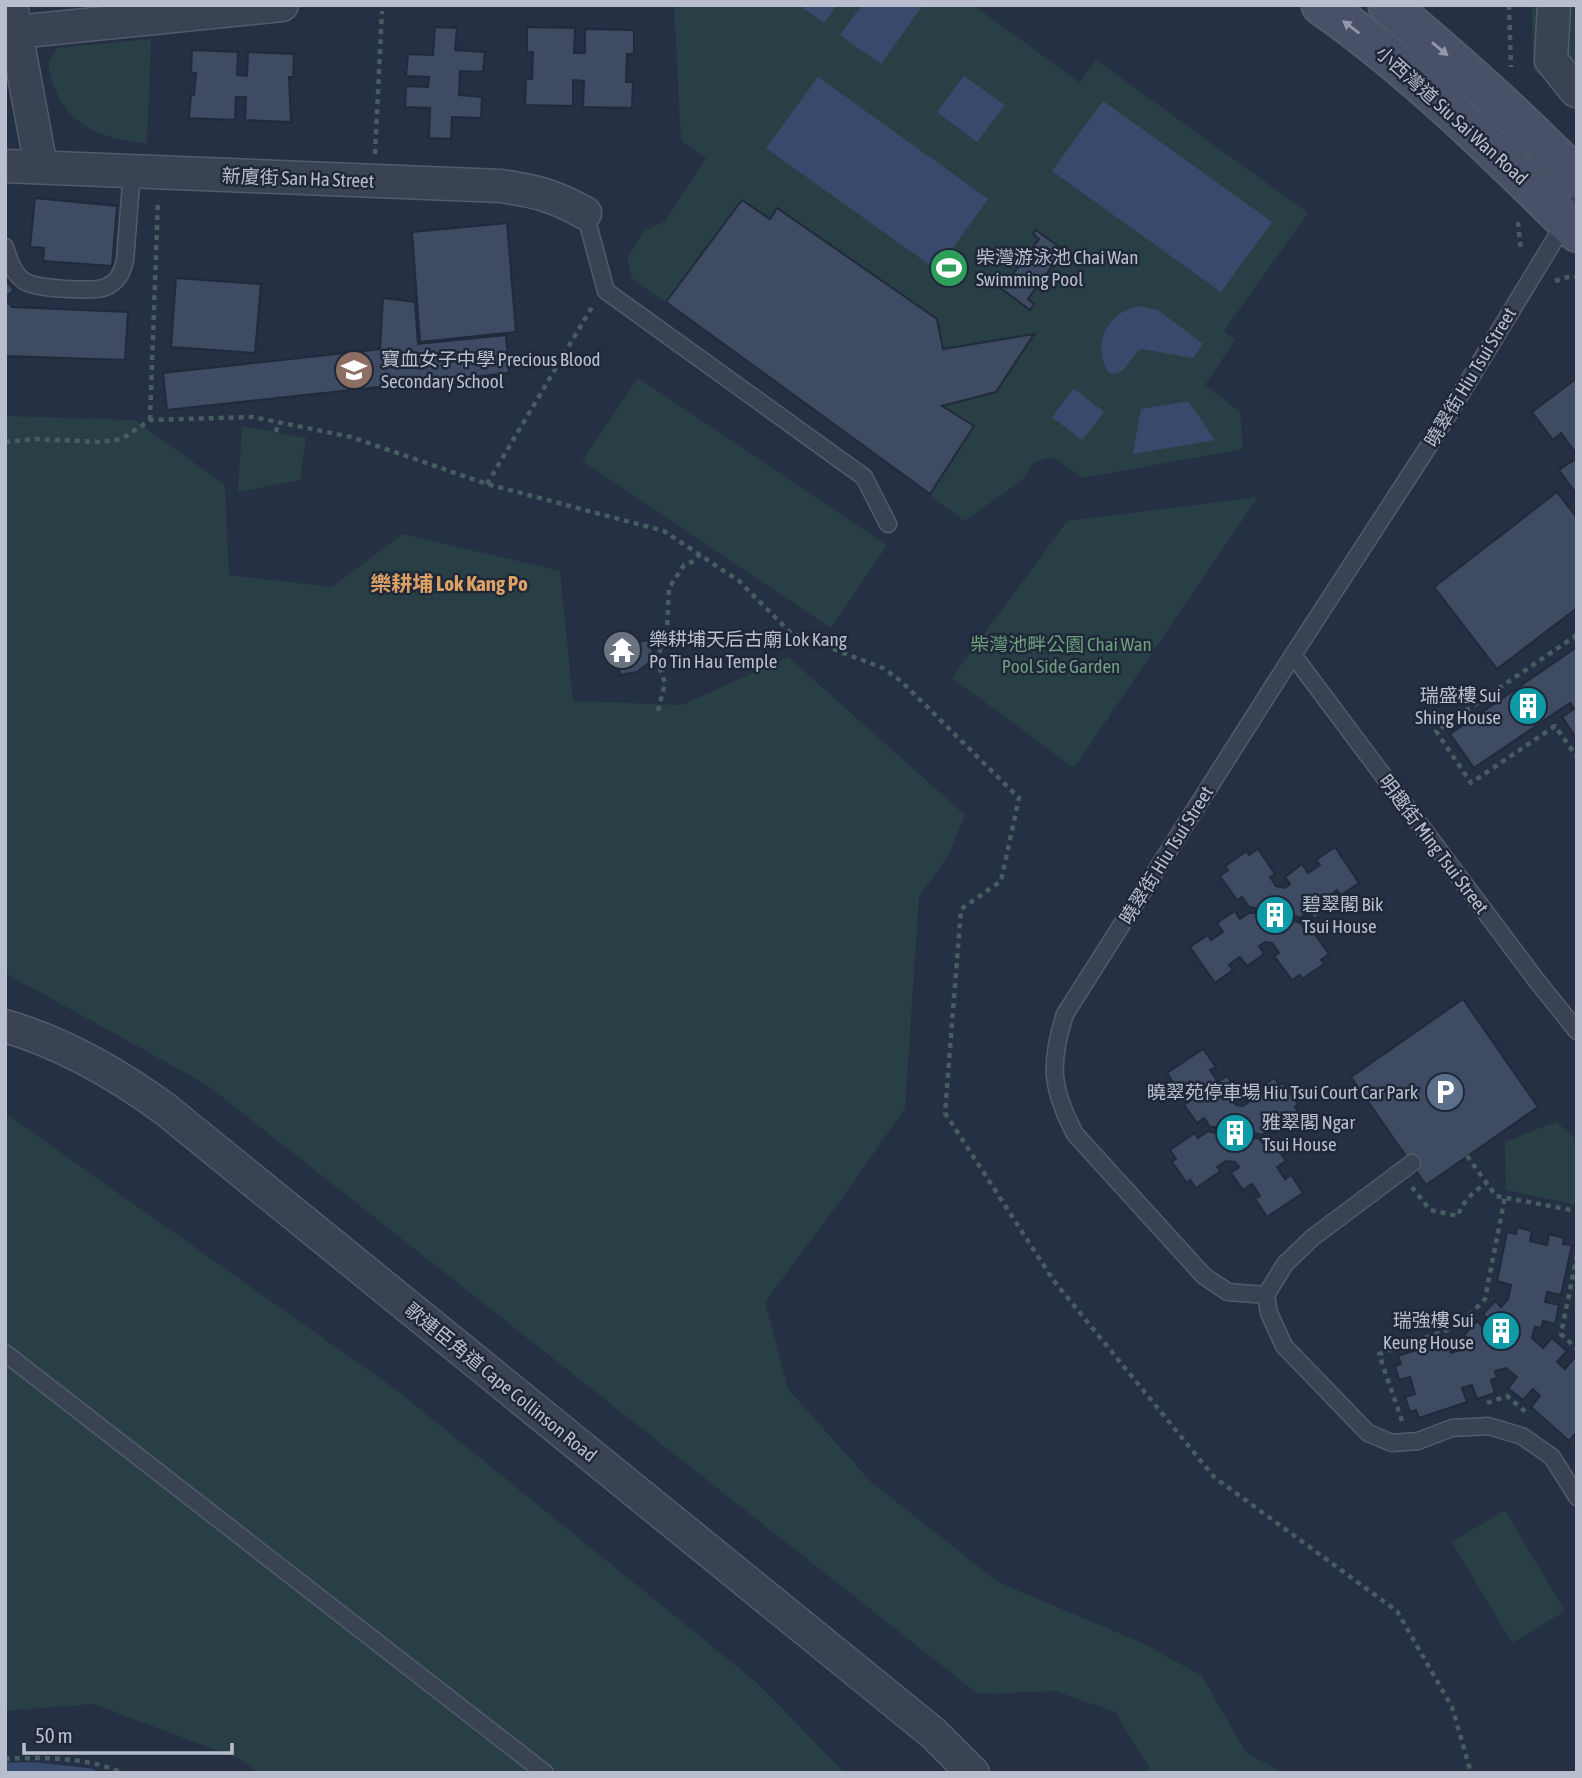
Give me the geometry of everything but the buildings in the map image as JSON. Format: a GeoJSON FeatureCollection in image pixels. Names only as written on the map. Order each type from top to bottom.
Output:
{"type":"FeatureCollection","features":[{"type":"Feature","properties":{"kind":"main road","name":"小西灣道 Siu Sai Wan Road"},"geometry":{"type":"LineString","coordinates":[[1321,5],[1368,40],[1573,218]]}},
{"type":"Feature","properties":{"kind":"main road","name":"小西灣道 Siu Sai Wan Road"},"geometry":{"type":"LineString","coordinates":[[1388,5],[1522,122],[1577,178]]}},
{"type":"Feature","properties":{"kind":"street"},"geometry":{"type":"LineString","coordinates":[[41,167],[14,18],[282,5]]}},
{"type":"Feature","properties":{"kind":"street"},"geometry":{"type":"LineString","coordinates":[[1554,5],[1551,60],[1576,91]]}},
{"type":"Feature","properties":{"kind":"street","name":"新廈街 San Ha Street"},"geometry":{"type":"LineString","coordinates":[[5,166],[501,186],[533,190],[559,198],[584,214]]}},
{"type":"Feature","properties":{"kind":"street","name":"歌連臣角道 Cape Collinson Road"},"geometry":{"type":"LineString","coordinates":[[5,1026],[30,1033],[113,1073],[165,1109],[933,1733],[973,1773]]}},
{"type":"Feature","properties":{"kind":"lane"},"geometry":{"type":"LineString","coordinates":[[5,247],[17,273],[30,285],[95,289],[107,286],[121,274],[125,261],[132,171]]}},
{"type":"Feature","properties":{"kind":"lane"},"geometry":{"type":"LineString","coordinates":[[584,214],[606,291],[864,477],[888,524]]}},
{"type":"Feature","properties":{"kind":"lane","name":"曉翠街 Hiu Tsui Street"},"geometry":{"type":"LineString","coordinates":[[1266,1295],[1228,1292],[1204,1276],[1075,1134],[1060,1107],[1054,1076],[1055,1044],[1065,1014],[1573,218]]}},
{"type":"Feature","properties":{"kind":"lane","name":"明趣街 Ming Tsui Street"},"geometry":{"type":"LineString","coordinates":[[1293,655],[1528,970],[1577,1031]]}},
{"type":"Feature","properties":{"kind":"lane"},"geometry":{"type":"LineString","coordinates":[[1406,1168],[1312,1238],[1285,1264],[1266,1295],[1275,1330],[1284,1346],[1368,1433],[1392,1443],[1418,1441],[1452,1428],[1488,1426],[1522,1436],[1552,1457],[1577,1497]]}},
{"type":"Feature","properties":{"kind":"lane"},"geometry":{"type":"LineString","coordinates":[[5,1353],[545,1773]]}},
{"type":"Feature","properties":{"kind":"path"},"geometry":{"type":"LineString","coordinates":[[1509,5],[1511,72]]}},
{"type":"Feature","properties":{"kind":"path"},"geometry":{"type":"LineString","coordinates":[[375,152],[382,12]]}},
{"type":"Feature","properties":{"kind":"path"},"geometry":{"type":"LineString","coordinates":[[150,420],[158,193]]}},
{"type":"Feature","properties":{"kind":"path"},"geometry":{"type":"LineString","coordinates":[[1516,215],[1521,250],[1517,259]]}},
{"type":"Feature","properties":{"kind":"path"},"geometry":{"type":"LineString","coordinates":[[1546,289],[1555,281],[1570,276],[1577,277]]}},
{"type":"Feature","properties":{"kind":"path"},"geometry":{"type":"LineString","coordinates":[[487,484],[593,305],[606,291]]}},
{"type":"Feature","properties":{"kind":"path"},"geometry":{"type":"LineString","coordinates":[[5,442],[35,439],[85,443],[122,439],[150,420],[253,417],[351,437],[487,484],[664,531],[739,580],[792,633],[883,668],[902,682],[1019,798],[1001,881],[961,909],[945,1113],[1054,1281],[1214,1478],[1397,1611],[1452,1707],[1472,1773]]}},
{"type":"Feature","properties":{"kind":"path"},"geometry":{"type":"LineString","coordinates":[[276,432],[278,422]]}},
{"type":"Feature","properties":{"kind":"path"},"geometry":{"type":"LineString","coordinates":[[658,711],[665,683],[659,666],[661,636],[667,628],[669,588],[684,565],[694,561],[700,554]]}},
{"type":"Feature","properties":{"kind":"path"},"geometry":{"type":"LineString","coordinates":[[1577,635],[1436,731],[1471,783],[1555,726],[1577,757]]}},
{"type":"Feature","properties":{"kind":"path"},"geometry":{"type":"LineString","coordinates":[[1467,1156],[1496,1196],[1577,1211]]}},
{"type":"Feature","properties":{"kind":"path"},"geometry":{"type":"LineString","coordinates":[[1406,1168],[1430,1210],[1458,1216],[1461,1205],[1486,1183]]}},
{"type":"Feature","properties":{"kind":"path"},"geometry":{"type":"LineString","coordinates":[[1405,1431],[1380,1354],[1459,1326],[1485,1298],[1505,1197]]}},
{"type":"Feature","properties":{"kind":"path"},"geometry":{"type":"LineString","coordinates":[[1577,1255],[1561,1335],[1577,1349]]}},
{"type":"Feature","properties":{"kind":"path"},"geometry":{"type":"LineString","coordinates":[[1482,1405],[1507,1396],[1527,1413]]}},
{"type":"Feature","properties":{"kind":"path"},"geometry":{"type":"LineString","coordinates":[[5,1759],[76,1760],[107,1766],[122,1773]]}},
{"type":"Feature","properties":{"kind":"green space","name":"柴灣游泳池 Chai Wan Swimming Pool"},"geometry":{"type":"Polygon","coordinates":[[[674,5],[973,5],[1080,83],[1096,60],[1308,213],[1224,331],[1235,340],[1205,385],[1240,412],[1243,449],[1083,478],[1052,457],[1034,462],[1022,480],[965,521],[632,278],[627,259],[644,231],[665,221],[706,158],[681,140],[674,5]]]}},
{"type":"Feature","properties":{"kind":"green space"},"geometry":{"type":"Polygon","coordinates":[[[1532,5],[1577,5],[1577,103],[1533,70],[1532,5]]]}},
{"type":"Feature","properties":{"kind":"green space"},"geometry":{"type":"Polygon","coordinates":[[[151,39],[147,143],[110,137],[94,131],[69,112],[52,82],[48,63],[57,48],[151,39]]]}},
{"type":"Feature","properties":{"kind":"green space"},"geometry":{"type":"Polygon","coordinates":[[[638,378],[887,545],[831,628],[582,461],[638,378]]]}},
{"type":"Feature","properties":{"kind":"green space"},"geometry":{"type":"Polygon","coordinates":[[[5,416],[134,420],[225,485],[229,575],[332,587],[403,534],[560,571],[573,701],[682,705],[788,657],[965,815],[949,854],[919,897],[905,1108],[765,1302],[788,1389],[870,1481],[998,1582],[1142,1643],[1202,1676],[1246,1753],[1285,1773],[1149,1773],[1149,1767],[1115,1712],[1055,1691],[978,1694],[207,1085],[5,973],[5,416]]]}},
{"type":"Feature","properties":{"kind":"green space"},"geometry":{"type":"Polygon","coordinates":[[[242,426],[306,438],[300,480],[238,492],[242,426]]]}},
{"type":"Feature","properties":{"kind":"green space","name":"柴灣池畔公園 Chai Wan Pool Side Garden"},"geometry":{"type":"Polygon","coordinates":[[[1258,497],[1074,768],[952,678],[1067,521],[1258,497]]]}},
{"type":"Feature","properties":{"kind":"green space"},"geometry":{"type":"Polygon","coordinates":[[[5,1113],[395,1389],[756,1682],[845,1773],[259,1773],[240,1759],[93,1704],[5,1711],[5,1113]]]}},
{"type":"Feature","properties":{"kind":"green space"},"geometry":{"type":"Polygon","coordinates":[[[1556,1122],[1577,1140],[1577,1205],[1506,1190],[1505,1142],[1556,1122]]]}},
{"type":"Feature","properties":{"kind":"green space"},"geometry":{"type":"Polygon","coordinates":[[[1505,1510],[1565,1611],[1512,1643],[1452,1542],[1505,1510]]]}},
{"type":"Feature","properties":{"kind":"water"},"geometry":{"type":"Polygon","coordinates":[[[799,5],[837,5],[824,23],[799,5]]]}},
{"type":"Feature","properties":{"kind":"water"},"geometry":{"type":"Polygon","coordinates":[[[862,5],[923,5],[881,64],[840,35],[862,5]]]}},
{"type":"Feature","properties":{"kind":"water"},"geometry":{"type":"Polygon","coordinates":[[[964,76],[1005,105],[977,142],[937,112],[964,76]]]}},
{"type":"Feature","properties":{"kind":"water"},"geometry":{"type":"Polygon","coordinates":[[[818,77],[988,199],[937,270],[766,148],[818,77]]]}},
{"type":"Feature","properties":{"kind":"water"},"geometry":{"type":"Polygon","coordinates":[[[1103,101],[1272,222],[1221,292],[1052,171],[1103,101]]]}},
{"type":"Feature","properties":{"kind":"water"},"geometry":{"type":"Polygon","coordinates":[[[1138,306],[1158,310],[1203,344],[1193,358],[1142,349],[1119,373],[1108,372],[1102,350],[1105,331],[1118,315],[1138,306]]]}},
{"type":"Feature","properties":{"kind":"water"},"geometry":{"type":"Polygon","coordinates":[[[1074,389],[1104,412],[1082,440],[1052,417],[1074,389]]]}},
{"type":"Feature","properties":{"kind":"water"},"geometry":{"type":"Polygon","coordinates":[[[1188,401],[1215,440],[1133,454],[1141,409],[1188,401]]]}},
{"type":"Feature","properties":{"kind":"waterway"},"geometry":{"type":"LineString","coordinates":[[5,1767],[38,1767],[91,1773]]}},
{"type":"Feature","properties":{"kind":"place","name":"柴灣游泳池 Chai Wan Swimming Pool"},"geometry":{"type":"Point","coordinates":[949,268]}},
{"type":"Feature","properties":{"kind":"place","name":"寶血女子中學 Precious Blood Secondary School"},"geometry":{"type":"Point","coordinates":[354,370]}},
{"type":"Feature","properties":{"kind":"place","name":"樂耕埔天后古廟 Lok Kang Po Tin Hau Temple"},"geometry":{"type":"Point","coordinates":[622,650]}},
{"type":"Feature","properties":{"kind":"place","name":"瑞盛樓 Sui Shing House"},"geometry":{"type":"Point","coordinates":[1528,706]}},
{"type":"Feature","properties":{"kind":"place","name":"碧翠閣 Bik Tsui House"},"geometry":{"type":"Point","coordinates":[1275,915]}},
{"type":"Feature","properties":{"kind":"place","name":"曉翠苑停車場 Hiu Tsui Court Car Park"},"geometry":{"type":"Point","coordinates":[1445,1092]}},
{"type":"Feature","properties":{"kind":"place","name":"雅翠閣 Ngar Tsui House"},"geometry":{"type":"Point","coordinates":[1235,1133]}},
{"type":"Feature","properties":{"kind":"place","name":"瑞強樓 Sui Keung House"},"geometry":{"type":"Point","coordinates":[1501,1331]}},
{"type":"Feature","properties":{"kind":"district","name":"樂耕埔 Lok Kang Po"},"geometry":{"type":"Point","coordinates":[449,583]}}]}
